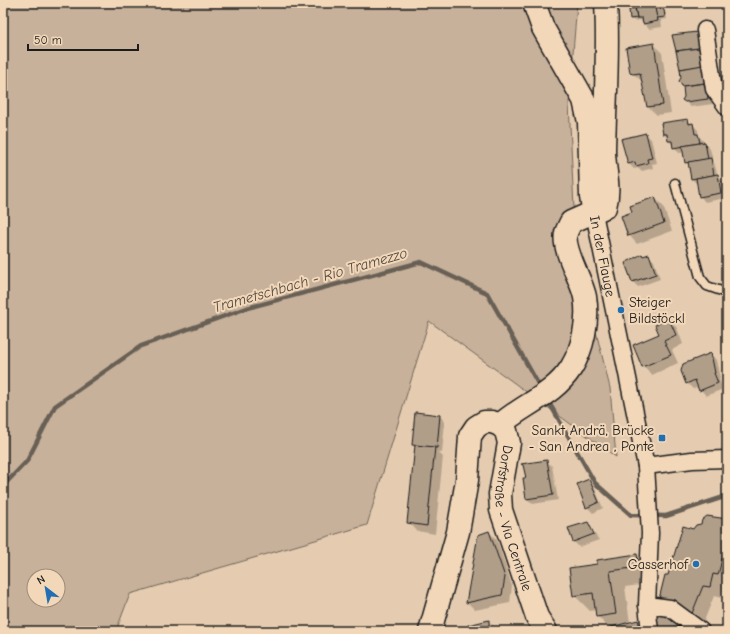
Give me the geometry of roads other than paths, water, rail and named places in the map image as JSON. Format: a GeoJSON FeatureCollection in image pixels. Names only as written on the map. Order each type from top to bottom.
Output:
{"type":"FeatureCollection","features":[{"type":"Feature","properties":{"kind":"street"},"geometry":{"type":"LineString","coordinates":[[503,423],[552,389],[570,368],[581,344],[586,319],[585,297],[568,249],[566,234],[571,222],[581,216],[594,213],[591,197],[589,122],[584,100],[543,28],[534,3]]}},
{"type":"Feature","properties":{"kind":"street","name":"In der Flauge"},"geometry":{"type":"LineString","coordinates":[[606,3],[608,37],[604,165],[609,195],[605,207],[594,213],[646,466]]}},
{"type":"Feature","properties":{"kind":"street"},"geometry":{"type":"LineString","coordinates":[[705,30],[714,89],[727,107]]}},
{"type":"Feature","properties":{"kind":"street","name":"Dorfstraße - Via Centrale"},"geometry":{"type":"LineString","coordinates":[[430,631],[458,532],[467,480],[470,436],[476,426],[484,422],[503,423],[506,431],[508,443],[500,494],[501,510],[537,617],[546,631]]}},
{"type":"Feature","properties":{"kind":"street"},"geometry":{"type":"LineString","coordinates":[[650,631],[647,605],[650,533],[646,466],[692,460],[727,459]]}},
{"type":"Feature","properties":{"kind":"street"},"geometry":{"type":"LineString","coordinates":[[647,605],[670,608],[701,631]]}},
{"type":"Feature","properties":{"kind":"lane"},"geometry":{"type":"LineString","coordinates":[[675,183],[700,277],[707,286],[727,293]]}},
{"type":"Feature","properties":{"kind":"waterway","name":"Trametschbach - Rio Tramezzo"},"geometry":{"type":"LineString","coordinates":[[3,486],[27,461],[55,406],[141,346],[247,308],[421,262],[487,293],[541,389]]}},
{"type":"Feature","properties":{"kind":"waterway","name":"Trametschbach - Rio Tramezzo"},"geometry":{"type":"LineString","coordinates":[[547,399],[595,483],[631,515],[666,516],[727,496]]}},
{"type":"Feature","properties":{"kind":"place","name":"Steiger Bildstöckl"},"geometry":{"type":"Point","coordinates":[621,310]}},
{"type":"Feature","properties":{"kind":"place","name":"Sankt Andrä, Brücke - San Andrea , Ponte"},"geometry":{"type":"Point","coordinates":[662,438]}},
{"type":"Feature","properties":{"kind":"place","name":"Gasserhof"},"geometry":{"type":"Point","coordinates":[696,564]}}]}
